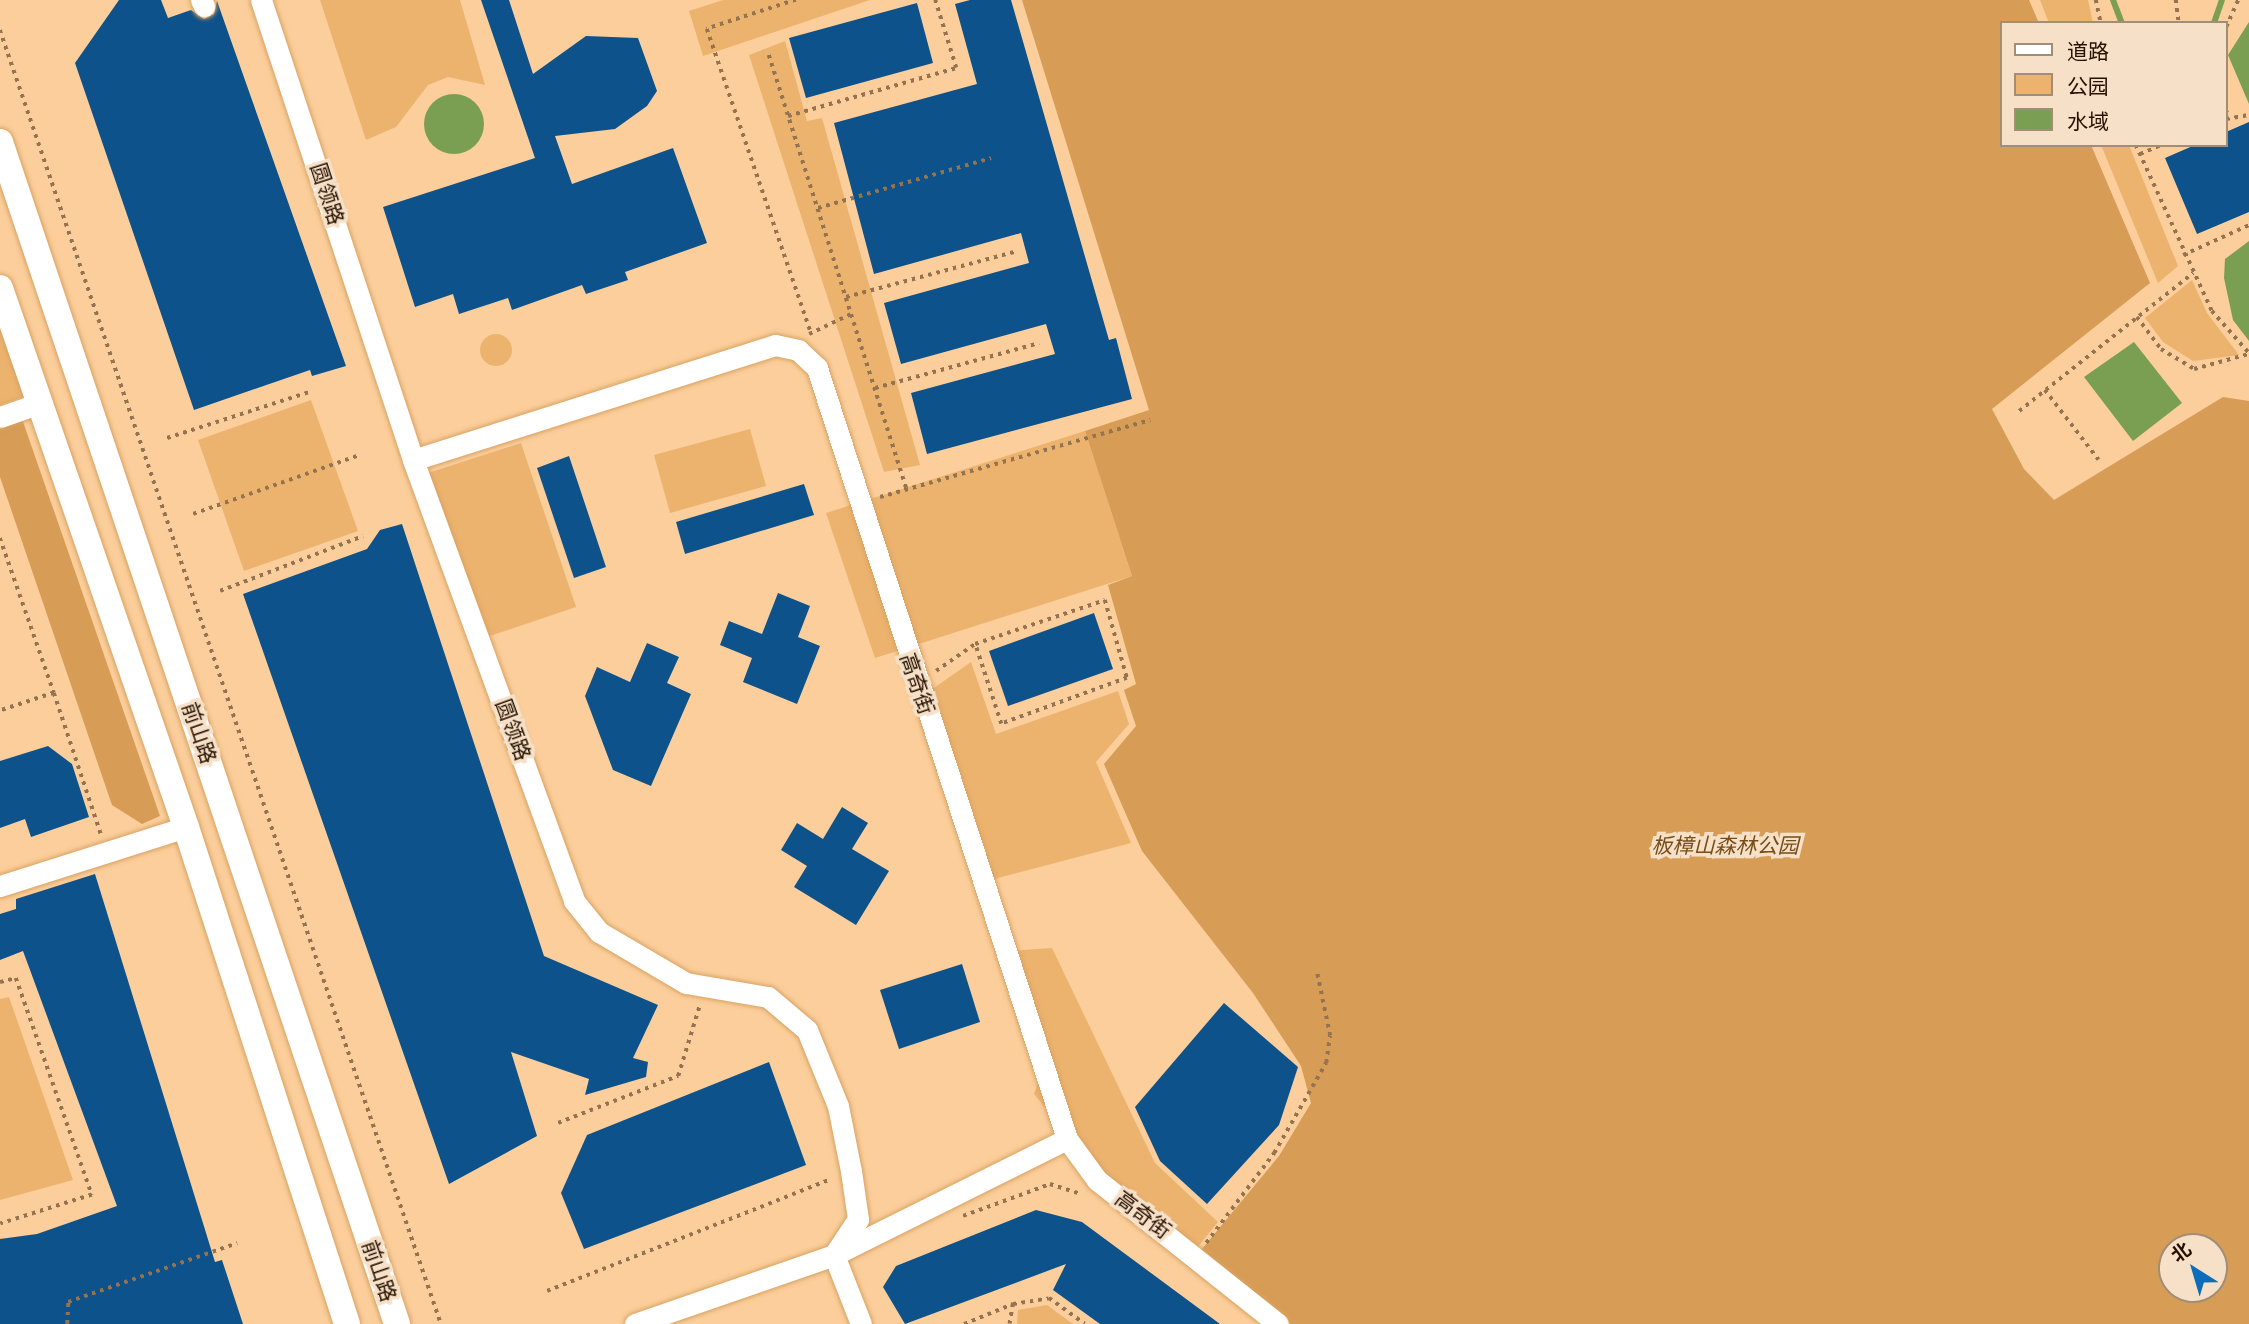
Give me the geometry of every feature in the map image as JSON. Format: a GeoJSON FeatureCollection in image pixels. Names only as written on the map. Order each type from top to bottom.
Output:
{"type":"FeatureCollection","features":[{"type":"Feature","properties":{"kind":"main road","name":"前山路"},"geometry":{"type":"LineString","coordinates":[[0,142],[397,1323]]}},
{"type":"Feature","properties":{"kind":"main road","name":"前山路"},"geometry":{"type":"LineString","coordinates":[[0,289],[186,827],[346,1324]]}},
{"type":"Feature","properties":{"kind":"lane","name":"圆领路"},"geometry":{"type":"LineString","coordinates":[[261,0],[413,460],[574,901],[599,932],[686,983],[768,997],[807,1030],[838,1107],[858,1219],[834,1255]]}},
{"type":"Feature","properties":{"kind":"lane"},"geometry":{"type":"LineString","coordinates":[[413,460],[775,345],[798,350]]}},
{"type":"Feature","properties":{"kind":"lane","name":"高奇街"},"geometry":{"type":"LineString","coordinates":[[798,350],[817,369],[1067,1139],[1097,1180],[1196,1255],[1278,1324]]}},
{"type":"Feature","properties":{"kind":"lane"},"geometry":{"type":"LineString","coordinates":[[0,417],[40,403]]}},
{"type":"Feature","properties":{"kind":"lane"},"geometry":{"type":"LineString","coordinates":[[0,886],[186,827]]}},
{"type":"Feature","properties":{"kind":"lane"},"geometry":{"type":"LineString","coordinates":[[635,1324],[834,1255],[1067,1139]]}},
{"type":"Feature","properties":{"kind":"lane"},"geometry":{"type":"LineString","coordinates":[[834,1255],[861,1324]]}},
{"type":"Feature","properties":{"kind":"path"},"geometry":{"type":"LineString","coordinates":[[796,0],[707,29],[811,332]]}},
{"type":"Feature","properties":{"kind":"path"},"geometry":{"type":"LineString","coordinates":[[788,116],[956,68],[935,0]]}},
{"type":"Feature","properties":{"kind":"path"},"geometry":{"type":"LineString","coordinates":[[2096,0],[2101,21]]}},
{"type":"Feature","properties":{"kind":"path"},"geometry":{"type":"LineString","coordinates":[[2176,0],[2179,21]]}},
{"type":"Feature","properties":{"kind":"path"},"geometry":{"type":"LineString","coordinates":[[2228,22],[2238,0]]}},
{"type":"Feature","properties":{"kind":"path"},"geometry":{"type":"LineString","coordinates":[[0,30],[441,1324]]}},
{"type":"Feature","properties":{"kind":"path"},"geometry":{"type":"LineString","coordinates":[[769,55],[907,489]]}},
{"type":"Feature","properties":{"kind":"path"},"geometry":{"type":"LineString","coordinates":[[2228,118],[2249,115]]}},
{"type":"Feature","properties":{"kind":"path"},"geometry":{"type":"LineString","coordinates":[[2137,147],[2183,255],[2212,310],[2249,354],[2194,369],[2161,349],[2137,317]]}},
{"type":"Feature","properties":{"kind":"path"},"geometry":{"type":"LineString","coordinates":[[2140,154],[2156,147]]}},
{"type":"Feature","properties":{"kind":"path"},"geometry":{"type":"LineString","coordinates":[[818,208],[991,158]]}},
{"type":"Feature","properties":{"kind":"path"},"geometry":{"type":"LineString","coordinates":[[2183,255],[2249,225]]}},
{"type":"Feature","properties":{"kind":"path"},"geometry":{"type":"LineString","coordinates":[[846,298],[1014,252]]}},
{"type":"Feature","properties":{"kind":"path"},"geometry":{"type":"LineString","coordinates":[[2019,411],[2193,273]]}},
{"type":"Feature","properties":{"kind":"path"},"geometry":{"type":"LineString","coordinates":[[798,350],[811,332],[851,314]]}},
{"type":"Feature","properties":{"kind":"path"},"geometry":{"type":"LineString","coordinates":[[875,388],[1039,343]]}},
{"type":"Feature","properties":{"kind":"path"},"geometry":{"type":"LineString","coordinates":[[2045,390],[2099,460]]}},
{"type":"Feature","properties":{"kind":"path"},"geometry":{"type":"LineString","coordinates":[[167,438],[309,392]]}},
{"type":"Feature","properties":{"kind":"path"},"geometry":{"type":"LineString","coordinates":[[861,502],[1150,420]]}},
{"type":"Feature","properties":{"kind":"path"},"geometry":{"type":"LineString","coordinates":[[193,514],[360,455]]}},
{"type":"Feature","properties":{"kind":"path"},"geometry":{"type":"LineString","coordinates":[[220,591],[363,536]]}},
{"type":"Feature","properties":{"kind":"path"},"geometry":{"type":"LineString","coordinates":[[0,538],[107,852]]}},
{"type":"Feature","properties":{"kind":"path"},"geometry":{"type":"LineString","coordinates":[[918,685],[975,644],[1105,600],[1127,678],[1001,724],[975,644]]}},
{"type":"Feature","properties":{"kind":"path"},"geometry":{"type":"LineString","coordinates":[[0,711],[54,693]]}},
{"type":"Feature","properties":{"kind":"path"},"geometry":{"type":"LineString","coordinates":[[1196,1255],[1274,1153],[1326,1063],[1330,1036],[1317,973]]}},
{"type":"Feature","properties":{"kind":"path"},"geometry":{"type":"LineString","coordinates":[[0,982],[16,978],[92,1195],[0,1224]]}},
{"type":"Feature","properties":{"kind":"path"},"geometry":{"type":"LineString","coordinates":[[558,1122],[678,1076],[705,985]]}},
{"type":"Feature","properties":{"kind":"path"},"geometry":{"type":"LineString","coordinates":[[547,1291],[851,1171]]}},
{"type":"Feature","properties":{"kind":"path"},"geometry":{"type":"LineString","coordinates":[[952,1220],[1050,1184],[1095,1199],[1124,1200]]}},
{"type":"Feature","properties":{"kind":"path"},"geometry":{"type":"LineString","coordinates":[[67,1324],[68,1302],[237,1243]]}},
{"type":"Feature","properties":{"kind":"path"},"geometry":{"type":"LineString","coordinates":[[964,1324],[1013,1304],[1049,1297],[1085,1324]]}},
{"type":"Feature","properties":{"kind":"path"},"geometry":{"type":"LineString","coordinates":[[1010,1324],[1013,1304]]}},
{"type":"Feature","properties":{"kind":"green space"},"geometry":{"type":"Polygon","coordinates":[[[320,0],[460,0],[485,85],[448,77],[428,85],[396,127],[366,140],[320,0]]]}},
{"type":"Feature","properties":{"kind":"green space"},"geometry":{"type":"Polygon","coordinates":[[[723,0],[870,0],[703,56],[689,11],[723,0]]]}},
{"type":"Feature","properties":{"kind":"green space","name":"板樟山森林公园"},"geometry":{"type":"Polygon","coordinates":[[[1022,0],[2029,0],[2038,21],[2000,21],[2000,147],[2092,147],[2150,283],[1992,409],[2024,469],[2054,500],[2223,397],[2249,401],[2249,1324],[1278,1324],[1197,1255],[1279,1156],[1311,1103],[1301,1066],[1253,993],[1142,851],[1104,764],[1136,726],[1124,690],[1136,684],[1108,585],[1132,576],[1085,431],[1149,410],[1022,0]]]}},
{"type":"Feature","properties":{"kind":"green space"},"geometry":{"type":"Polygon","coordinates":[[[2040,0],[2088,0],[2093,21],[2048,21],[2040,0]]]}},
{"type":"Feature","properties":{"kind":"green space"},"geometry":{"type":"Polygon","coordinates":[[[785,41],[807,121],[822,118],[920,465],[884,472],[749,55],[785,41]]]}},
{"type":"Feature","properties":{"kind":"green space"},"geometry":{"type":"Polygon","coordinates":[[[2102,147],[2130,147],[2178,266],[2158,283],[2102,147]]]}},
{"type":"Feature","properties":{"kind":"green space"},"geometry":{"type":"Polygon","coordinates":[[[2192,280],[2207,313],[2239,355],[2193,361],[2163,342],[2145,318],[2192,280]]]}},
{"type":"Feature","properties":{"kind":"green space"},"geometry":{"type":"Polygon","coordinates":[[[0,323],[25,396],[0,405],[0,323]]]}},
{"type":"Feature","properties":{"kind":"green space"},"geometry":{"type":"Polygon","coordinates":[[[496,334],[507,339],[512,350],[507,361],[496,366],[485,361],[480,350],[485,339],[496,334]]]}},
{"type":"Feature","properties":{"kind":"green space"},"geometry":{"type":"Polygon","coordinates":[[[311,400],[358,531],[244,571],[198,440],[311,400]]]}},
{"type":"Feature","properties":{"kind":"green space"},"geometry":{"type":"Polygon","coordinates":[[[21,416],[160,816],[142,824],[112,805],[0,477],[0,422],[21,416]]]}},
{"type":"Feature","properties":{"kind":"green space"},"geometry":{"type":"Polygon","coordinates":[[[750,429],[766,486],[670,513],[654,455],[750,429]]]}},
{"type":"Feature","properties":{"kind":"green space"},"geometry":{"type":"Polygon","coordinates":[[[1085,431],[1132,576],[875,658],[826,513],[1085,431]]]}},
{"type":"Feature","properties":{"kind":"green space"},"geometry":{"type":"Polygon","coordinates":[[[521,443],[576,607],[487,637],[428,473],[521,443]]]}},
{"type":"Feature","properties":{"kind":"green space"},"geometry":{"type":"Polygon","coordinates":[[[971,662],[996,734],[1118,691],[1129,724],[1096,762],[1131,843],[990,880],[931,690],[971,662]]]}},
{"type":"Feature","properties":{"kind":"green space"},"geometry":{"type":"Polygon","coordinates":[[[1052,948],[1155,1163],[1218,1222],[1196,1249],[1102,1177],[1034,1094],[1044,1068],[1008,951],[1052,948]]]}},
{"type":"Feature","properties":{"kind":"green space"},"geometry":{"type":"Polygon","coordinates":[[[9,997],[73,1180],[0,1200],[0,999],[9,997]]]}},
{"type":"Feature","properties":{"kind":"green space"},"geometry":{"type":"Polygon","coordinates":[[[1047,1305],[1073,1324],[1017,1324],[1018,1310],[1047,1305]]]}},
{"type":"Feature","properties":{"kind":"water"},"geometry":{"type":"Polygon","coordinates":[[[2249,22],[2249,104],[2228,55],[2249,22]]]}},
{"type":"Feature","properties":{"kind":"water"},"geometry":{"type":"Polygon","coordinates":[[[454,94],[471,99],[479,107],[484,124],[479,141],[471,149],[454,154],[437,149],[429,141],[424,124],[429,107],[437,99],[454,94]]]}},
{"type":"Feature","properties":{"kind":"water"},"geometry":{"type":"Polygon","coordinates":[[[2249,241],[2249,341],[2233,320],[2224,278],[2225,259],[2249,241]]]}},
{"type":"Feature","properties":{"kind":"water"},"geometry":{"type":"Polygon","coordinates":[[[2134,342],[2182,403],[2133,441],[2084,377],[2134,342]]]}},
{"type":"Feature","properties":{"kind":"building"},"geometry":{"type":"Polygon","coordinates":[[[119,0],[161,0],[168,18],[191,10],[204,19],[214,14],[217,1],[346,366],[312,376],[310,370],[194,410],[75,63],[119,0]]]}},
{"type":"Feature","properties":{"kind":"building"},"geometry":{"type":"Polygon","coordinates":[[[481,0],[509,0],[533,74],[586,36],[638,38],[657,91],[647,106],[615,129],[555,136],[572,184],[673,148],[707,243],[625,272],[628,280],[586,294],[582,285],[512,310],[508,298],[459,314],[453,294],[415,307],[383,207],[535,158],[481,0]]]}},
{"type":"Feature","properties":{"kind":"building"},"geometry":{"type":"Polygon","coordinates":[[[970,0],[1011,0],[1109,340],[1116,338],[1132,399],[927,454],[911,393],[1055,354],[1046,324],[901,364],[884,303],[1029,263],[1021,233],[874,274],[834,123],[977,84],[955,4],[970,0]]]}},
{"type":"Feature","properties":{"kind":"building"},"geometry":{"type":"Polygon","coordinates":[[[917,3],[933,63],[806,98],[789,38],[917,3]]]}},
{"type":"Feature","properties":{"kind":"building"},"geometry":{"type":"Polygon","coordinates":[[[2249,122],[2249,212],[2197,234],[2165,158],[2190,147],[2228,147],[2228,131],[2249,122]]]}},
{"type":"Feature","properties":{"kind":"building"},"geometry":{"type":"Polygon","coordinates":[[[569,456],[606,567],[574,578],[537,468],[569,456]]]}},
{"type":"Feature","properties":{"kind":"building"},"geometry":{"type":"Polygon","coordinates":[[[804,484],[814,515],[685,554],[676,522],[804,484]]]}},
{"type":"Feature","properties":{"kind":"building"},"geometry":{"type":"Polygon","coordinates":[[[402,524],[544,956],[658,1005],[633,1058],[648,1062],[646,1077],[585,1095],[589,1079],[511,1052],[537,1136],[449,1184],[243,594],[367,549],[380,530],[402,524]]]}},
{"type":"Feature","properties":{"kind":"building"},"geometry":{"type":"Polygon","coordinates":[[[778,593],[810,606],[798,637],[820,646],[797,704],[743,682],[752,658],[720,645],[729,621],[762,634],[778,593]]]}},
{"type":"Feature","properties":{"kind":"building"},"geometry":{"type":"Polygon","coordinates":[[[1094,613],[1113,669],[1008,706],[989,651],[1094,613]]]}},
{"type":"Feature","properties":{"kind":"building"},"geometry":{"type":"Polygon","coordinates":[[[647,643],[679,657],[667,683],[691,694],[651,786],[613,770],[585,696],[597,667],[630,682],[647,643]]]}},
{"type":"Feature","properties":{"kind":"building"},"geometry":{"type":"Polygon","coordinates":[[[48,746],[72,764],[89,817],[31,837],[25,819],[0,828],[0,761],[48,746]]]}},
{"type":"Feature","properties":{"kind":"building"},"geometry":{"type":"Polygon","coordinates":[[[842,807],[868,823],[852,849],[889,871],[856,925],[794,887],[807,866],[781,850],[797,823],[823,839],[842,807]]]}},
{"type":"Feature","properties":{"kind":"building"},"geometry":{"type":"Polygon","coordinates":[[[95,874],[215,1262],[222,1260],[243,1324],[0,1324],[0,1239],[37,1234],[117,1206],[23,951],[0,960],[0,914],[16,909],[16,899],[95,874]]]}},
{"type":"Feature","properties":{"kind":"building"},"geometry":{"type":"Polygon","coordinates":[[[962,964],[980,1022],[899,1049],[880,990],[962,964]]]}},
{"type":"Feature","properties":{"kind":"building"},"geometry":{"type":"Polygon","coordinates":[[[1224,1003],[1298,1067],[1279,1125],[1207,1204],[1160,1161],[1135,1107],[1224,1003]]]}},
{"type":"Feature","properties":{"kind":"building"},"geometry":{"type":"Polygon","coordinates":[[[769,1062],[806,1165],[584,1249],[561,1193],[587,1135],[769,1062]]]}},
{"type":"Feature","properties":{"kind":"building"},"geometry":{"type":"Polygon","coordinates":[[[1036,1210],[1082,1222],[1220,1324],[1100,1324],[1053,1290],[1066,1264],[905,1324],[883,1287],[896,1266],[1036,1210]]]}},
{"type":"Feature","properties":{"kind":"waterway"},"geometry":{"type":"LineString","coordinates":[[2113,0],[2121,21]]}},
{"type":"Feature","properties":{"kind":"waterway"},"geometry":{"type":"LineString","coordinates":[[2215,21],[2222,0]]}}]}
